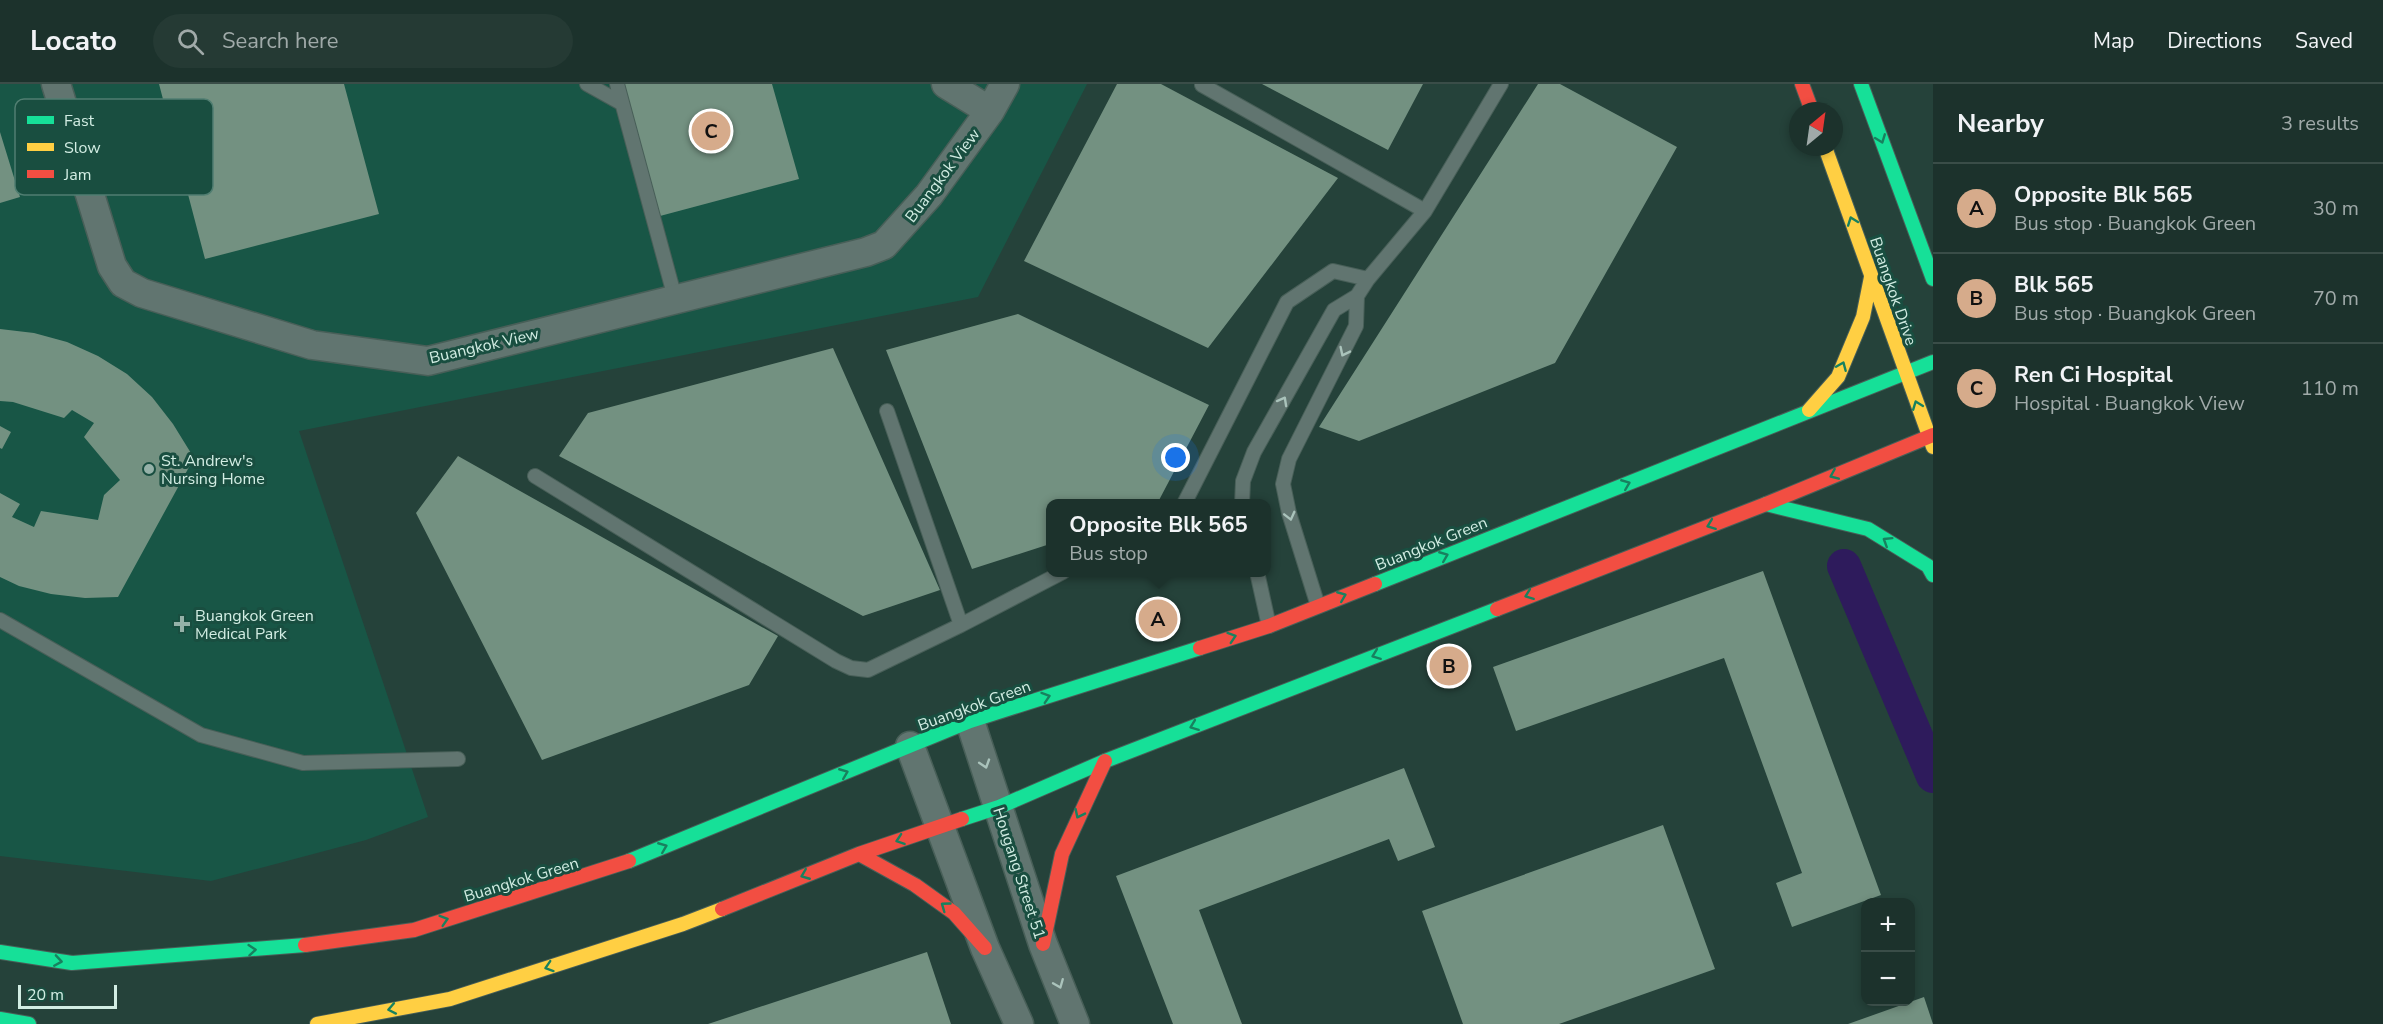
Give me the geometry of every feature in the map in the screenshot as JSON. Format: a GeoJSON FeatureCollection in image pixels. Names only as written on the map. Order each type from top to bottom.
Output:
{"type":"FeatureCollection","features":[{"type":"Feature","properties":{"kind":"main road"},"geometry":{"type":"LineString","coordinates":[[1802,84],[1809,102]]}},
{"type":"Feature","properties":{"kind":"main road"},"geometry":{"type":"LineString","coordinates":[[1861,84],[1933,279]]}},
{"type":"Feature","properties":{"kind":"main road","name":"Buangkok Drive"},"geometry":{"type":"LineString","coordinates":[[1828,156],[1905,374],[1932,439]]}},
{"type":"Feature","properties":{"kind":"main road"},"geometry":{"type":"LineString","coordinates":[[1921,243],[1933,254]]}},
{"type":"Feature","properties":{"kind":"main road"},"geometry":{"type":"LineString","coordinates":[[1807,412],[1838,376],[1863,317],[1872,276]]}},
{"type":"Feature","properties":{"kind":"main road","name":"Buangkok Green"},"geometry":{"type":"LineString","coordinates":[[0,952],[72,963],[303,945],[414,930],[609,869],[970,721],[1269,626],[1933,362]]}},
{"type":"Feature","properties":{"kind":"main road"},"geometry":{"type":"LineString","coordinates":[[318,1024],[450,999],[683,924],[859,854],[999,807],[1105,761],[1932,439]]}},
{"type":"Feature","properties":{"kind":"main road"},"geometry":{"type":"LineString","coordinates":[[1766,504],[1868,529],[1928,566],[1933,575]]}},
{"type":"Feature","properties":{"kind":"main road"},"geometry":{"type":"LineString","coordinates":[[1043,944],[1062,854],[1105,761]]}},
{"type":"Feature","properties":{"kind":"main road"},"geometry":{"type":"LineString","coordinates":[[859,854],[915,885],[954,913],[985,948]]}},
{"type":"Feature","properties":{"kind":"main road"},"geometry":{"type":"LineString","coordinates":[[0,1019],[29,1024]]}},
{"type":"Feature","properties":{"kind":"street","name":"Buangkok View"},"geometry":{"type":"LineString","coordinates":[[56,84],[61,99]]}},
{"type":"Feature","properties":{"kind":"street","name":"Buangkok View"},"geometry":{"type":"LineString","coordinates":[[946,84],[990,111]]}},
{"type":"Feature","properties":{"kind":"street","name":"Buangkok View"},"geometry":{"type":"LineString","coordinates":[[90,195],[112,266],[123,283],[142,293],[312,345],[428,361],[866,252],[884,245],[929,195],[990,111],[1005,84]]}},
{"type":"Feature","properties":{"kind":"street","name":"Hougang Street 51"},"geometry":{"type":"LineString","coordinates":[[970,721],[1043,944],[1074,1024]]}},
{"type":"Feature","properties":{"kind":"street"},"geometry":{"type":"LineString","coordinates":[[910,746],[985,948],[1019,1024]]}},
{"type":"Feature","properties":{"kind":"lane"},"geometry":{"type":"LineString","coordinates":[[587,84],[621,103]]}},
{"type":"Feature","properties":{"kind":"lane"},"geometry":{"type":"LineString","coordinates":[[617,84],[675,298]]}},
{"type":"Feature","properties":{"kind":"lane"},"geometry":{"type":"LineString","coordinates":[[1242,499],[1243,481],[1260,442],[1334,310],[1357,296],[1368,279],[1425,212],[1501,84]]}},
{"type":"Feature","properties":{"kind":"lane"},"geometry":{"type":"LineString","coordinates":[[1202,85],[1425,212]]}},
{"type":"Feature","properties":{"kind":"lane"},"geometry":{"type":"LineString","coordinates":[[1187,499],[1287,302],[1333,271],[1368,279]]}},
{"type":"Feature","properties":{"kind":"lane"},"geometry":{"type":"LineString","coordinates":[[1317,606],[1289,513],[1283,484],[1289,459],[1356,326],[1357,296]]}},
{"type":"Feature","properties":{"kind":"lane"},"geometry":{"type":"LineString","coordinates":[[887,411],[961,625]]}},
{"type":"Feature","properties":{"kind":"lane"},"geometry":{"type":"LineString","coordinates":[[535,476],[836,661],[851,668],[868,670],[1055,577]]}},
{"type":"Feature","properties":{"kind":"lane"},"geometry":{"type":"LineString","coordinates":[[1258,577],[1269,626]]}},
{"type":"Feature","properties":{"kind":"lane"},"geometry":{"type":"LineString","coordinates":[[0,620],[201,735],[303,763],[458,759]]}},
{"type":"Feature","properties":{"kind":"shaded area","name":"Buangkok Green Medical Park"},"geometry":{"type":"Polygon","coordinates":[[[0,84],[1087,84],[978,297],[299,431],[428,817],[366,840],[211,881],[0,856],[0,84]]]}},
{"type":"Feature","properties":{"kind":"building"},"geometry":{"type":"Polygon","coordinates":[[[159,84],[344,84],[379,214],[205,259],[188,195],[213,195],[213,99],[163,99],[159,84]]]}},
{"type":"Feature","properties":{"kind":"building"},"geometry":{"type":"Polygon","coordinates":[[[623,84],[772,84],[799,179],[660,216],[623,84]]]}},
{"type":"Feature","properties":{"kind":"building"},"geometry":{"type":"Polygon","coordinates":[[[1117,84],[1161,84],[1338,178],[1208,348],[1024,261],[1117,84]]]}},
{"type":"Feature","properties":{"kind":"building"},"geometry":{"type":"Polygon","coordinates":[[[1262,84],[1423,84],[1388,150],[1262,84]]]}},
{"type":"Feature","properties":{"kind":"building"},"geometry":{"type":"Polygon","coordinates":[[[1538,84],[1560,84],[1677,147],[1555,363],[1359,441],[1319,427],[1538,84]]]}},
{"type":"Feature","properties":{"kind":"building"},"geometry":{"type":"Polygon","coordinates":[[[0,132],[15,181],[15,195],[20,197],[0,203],[0,132]]]}},
{"type":"Feature","properties":{"kind":"building"},"geometry":{"type":"Polygon","coordinates":[[[1018,314],[1209,405],[1160,499],[1046,499],[1046,545],[972,569],[886,350],[1018,314]]]}},
{"type":"Feature","properties":{"kind":"building","name":"St. Andrew's Nursing Home"},"geometry":{"type":"Polygon","coordinates":[[[0,329],[34,333],[67,342],[98,356],[127,374],[152,397],[173,424],[194,458],[118,597],[85,598],[51,594],[19,586],[0,577],[0,493],[20,504],[12,517],[34,527],[41,511],[98,520],[104,495],[120,480],[84,437],[94,423],[72,410],[64,418],[13,402],[0,401],[0,329]]]}},
{"type":"Feature","properties":{"kind":"building"},"geometry":{"type":"Polygon","coordinates":[[[833,348],[940,590],[863,616],[559,456],[588,413],[833,348]]]}},
{"type":"Feature","properties":{"kind":"building"},"geometry":{"type":"Polygon","coordinates":[[[0,426],[11,432],[2,449],[0,448],[0,426]]]}},
{"type":"Feature","properties":{"kind":"building"},"geometry":{"type":"Polygon","coordinates":[[[458,456],[778,636],[749,685],[542,760],[416,513],[458,456]]]}},
{"type":"Feature","properties":{"kind":"building"},"geometry":{"type":"Polygon","coordinates":[[[1763,571],[1881,895],[1861,898],[1861,902],[1792,927],[1776,883],[1802,873],[1724,658],[1516,731],[1493,667],[1763,571]]]}},
{"type":"Feature","properties":{"kind":"building"},"geometry":{"type":"Polygon","coordinates":[[[1404,768],[1435,847],[1398,861],[1389,839],[1199,910],[1242,1024],[1173,1024],[1116,876],[1404,768]]]}},
{"type":"Feature","properties":{"kind":"building"},"geometry":{"type":"Polygon","coordinates":[[[1663,825],[1715,969],[1559,1024],[1463,1024],[1422,911],[1663,825]]]}},
{"type":"Feature","properties":{"kind":"building"},"geometry":{"type":"Polygon","coordinates":[[[927,952],[951,1024],[708,1024],[927,952]]]}},
{"type":"Feature","properties":{"kind":"building"},"geometry":{"type":"Polygon","coordinates":[[[1924,997],[1933,1024],[1848,1024],[1899,1006],[1915,1006],[1915,1000],[1924,997]]]}},
{"type":"Feature","properties":{"kind":"waterway"},"geometry":{"type":"LineString","coordinates":[[1844,566],[1933,776]]}},
{"type":"Feature","properties":{"kind":"traffic: fast"},"geometry":{"type":"LineString","coordinates":[[1861,84],[1933,279]]}},
{"type":"Feature","properties":{"kind":"traffic: fast"},"geometry":{"type":"LineString","coordinates":[[1375,584],[1933,362]]}},
{"type":"Feature","properties":{"kind":"traffic: fast"},"geometry":{"type":"LineString","coordinates":[[1766,504],[1868,529],[1928,566],[1933,575]]}},
{"type":"Feature","properties":{"kind":"traffic: fast"},"geometry":{"type":"LineString","coordinates":[[962,819],[999,807],[1105,761],[1497,609]]}},
{"type":"Feature","properties":{"kind":"traffic: fast"},"geometry":{"type":"LineString","coordinates":[[629,861],[970,721],[1200,648]]}},
{"type":"Feature","properties":{"kind":"traffic: fast"},"geometry":{"type":"LineString","coordinates":[[0,952],[72,963],[305,945]]}},
{"type":"Feature","properties":{"kind":"traffic: fast"},"geometry":{"type":"LineString","coordinates":[[0,1019],[29,1024]]}},
{"type":"Feature","properties":{"kind":"traffic: slow"},"geometry":{"type":"LineString","coordinates":[[1828,156],[1933,447]]}},
{"type":"Feature","properties":{"kind":"traffic: slow"},"geometry":{"type":"LineString","coordinates":[[1809,410],[1838,377],[1863,317],[1871,277]]}},
{"type":"Feature","properties":{"kind":"traffic: slow"},"geometry":{"type":"LineString","coordinates":[[317,1024],[450,999],[683,924],[722,909]]}},
{"type":"Feature","properties":{"kind":"traffic: jam"},"geometry":{"type":"LineString","coordinates":[[1802,84],[1809,102]]}},
{"type":"Feature","properties":{"kind":"traffic: jam"},"geometry":{"type":"LineString","coordinates":[[1497,609],[1766,504],[1933,435]]}},
{"type":"Feature","properties":{"kind":"traffic: jam"},"geometry":{"type":"LineString","coordinates":[[1200,648],[1269,626],[1375,584]]}},
{"type":"Feature","properties":{"kind":"traffic: jam"},"geometry":{"type":"LineString","coordinates":[[1043,944],[1062,854],[1105,761]]}},
{"type":"Feature","properties":{"kind":"traffic: jam"},"geometry":{"type":"LineString","coordinates":[[722,909],[859,854],[962,819]]}},
{"type":"Feature","properties":{"kind":"traffic: jam"},"geometry":{"type":"LineString","coordinates":[[859,854],[915,885],[954,913],[985,948]]}},
{"type":"Feature","properties":{"kind":"traffic: jam"},"geometry":{"type":"LineString","coordinates":[[305,945],[414,930],[629,861]]}},
{"type":"Feature","properties":{"kind":"place","name":"Ren Ci Hospital"},"geometry":{"type":"Point","coordinates":[711,131]}},
{"type":"Feature","properties":{"kind":"place","name":"St. Andrew's Nursing Home"},"geometry":{"type":"Point","coordinates":[149,469]}},
{"type":"Feature","properties":{"kind":"place","name":"Opposite Blk 565"},"geometry":{"type":"Point","coordinates":[1158,619]}},
{"type":"Feature","properties":{"kind":"place","name":"Buangkok Green Medical Park"},"geometry":{"type":"Point","coordinates":[182,624]}},
{"type":"Feature","properties":{"kind":"place","name":"Blk 565"},"geometry":{"type":"Point","coordinates":[1449,666]}}]}
